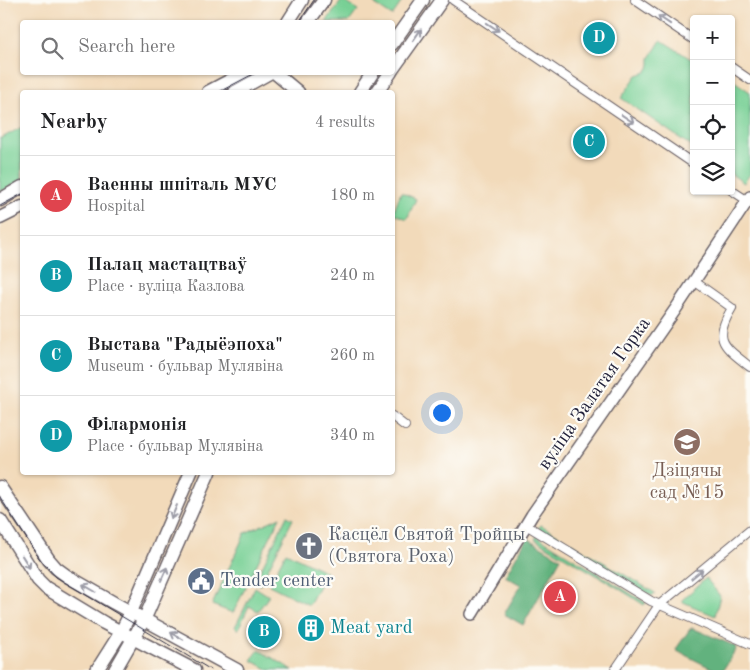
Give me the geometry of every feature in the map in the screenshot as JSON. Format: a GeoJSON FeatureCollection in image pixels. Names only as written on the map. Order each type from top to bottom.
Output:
{"type":"FeatureCollection","features":[{"type":"Feature","properties":{"kind":"main road"},"geometry":{"type":"LineString","coordinates":[[289,20],[302,0]]}},
{"type":"Feature","properties":{"kind":"main road"},"geometry":{"type":"LineString","coordinates":[[309,20],[324,0]]}},
{"type":"Feature","properties":{"kind":"main road"},"geometry":{"type":"LineString","coordinates":[[395,40],[423,0]]}},
{"type":"Feature","properties":{"kind":"main road"},"geometry":{"type":"LineString","coordinates":[[395,67],[442,0]]}},
{"type":"Feature","properties":{"kind":"main road"},"geometry":{"type":"LineString","coordinates":[[212,90],[240,75]]}},
{"type":"Feature","properties":{"kind":"main road"},"geometry":{"type":"LineString","coordinates":[[239,90],[267,75]]}},
{"type":"Feature","properties":{"kind":"main road"},"geometry":{"type":"LineString","coordinates":[[277,75],[296,90]]}},
{"type":"Feature","properties":{"kind":"main road"},"geometry":{"type":"LineString","coordinates":[[361,90],[371,75]]}},
{"type":"Feature","properties":{"kind":"main road"},"geometry":{"type":"LineString","coordinates":[[378,90],[389,75]]}},
{"type":"Feature","properties":{"kind":"main road"},"geometry":{"type":"LineString","coordinates":[[0,200],[20,188]]}},
{"type":"Feature","properties":{"kind":"main road"},"geometry":{"type":"LineString","coordinates":[[0,218],[20,207]]}},
{"type":"Feature","properties":{"kind":"main road"},"geometry":{"type":"LineString","coordinates":[[97,670],[131,612],[190,475]]}},
{"type":"Feature","properties":{"kind":"main road"},"geometry":{"type":"LineString","coordinates":[[115,670],[145,618],[208,475]]}},
{"type":"Feature","properties":{"kind":"main road"},"geometry":{"type":"LineString","coordinates":[[0,486],[48,560],[56,568],[131,612],[238,670]]}},
{"type":"Feature","properties":{"kind":"main road"},"geometry":{"type":"LineString","coordinates":[[0,520],[38,580],[46,588],[121,632],[194,670]]}},
{"type":"Feature","properties":{"kind":"street"},"geometry":{"type":"LineString","coordinates":[[453,0],[690,161]]}},
{"type":"Feature","properties":{"kind":"street"},"geometry":{"type":"LineString","coordinates":[[635,0],[690,37]]}},
{"type":"Feature","properties":{"kind":"street"},"geometry":{"type":"LineString","coordinates":[[735,70],[750,80]]}},
{"type":"Feature","properties":{"kind":"street"},"geometry":{"type":"LineString","coordinates":[[735,192],[749,199]]}},
{"type":"Feature","properties":{"kind":"street","name":"вуліца Залатая Горка"},"geometry":{"type":"LineString","coordinates":[[472,614],[526,525],[749,199]]}},
{"type":"Feature","properties":{"kind":"street"},"geometry":{"type":"LineString","coordinates":[[694,281],[732,308],[722,323],[721,330],[728,349],[750,367]]}},
{"type":"Feature","properties":{"kind":"street"},"geometry":{"type":"LineString","coordinates":[[395,418],[405,426]]}},
{"type":"Feature","properties":{"kind":"street"},"geometry":{"type":"LineString","coordinates":[[526,525],[659,605],[750,644]]}},
{"type":"Feature","properties":{"kind":"street"},"geometry":{"type":"LineString","coordinates":[[615,670],[659,605],[750,530]]}},
{"type":"Feature","properties":{"kind":"green space"},"geometry":{"type":"Polygon","coordinates":[[[342,0],[358,10],[350,20],[327,20],[342,0]]]}},
{"type":"Feature","properties":{"kind":"green space"},"geometry":{"type":"Polygon","coordinates":[[[377,0],[403,0],[392,16],[374,4],[377,0]]]}},
{"type":"Feature","properties":{"kind":"green space"},"geometry":{"type":"Polygon","coordinates":[[[661,40],[690,58],[690,145],[621,98],[637,75],[646,72],[649,68],[650,58],[661,40]]]}},
{"type":"Feature","properties":{"kind":"green space"},"geometry":{"type":"Polygon","coordinates":[[[735,82],[750,92],[750,174],[744,183],[735,177],[735,82]]]}},
{"type":"Feature","properties":{"kind":"green space"},"geometry":{"type":"Polygon","coordinates":[[[20,128],[20,181],[0,192],[0,139],[20,128]]]}},
{"type":"Feature","properties":{"kind":"green space"},"geometry":{"type":"Polygon","coordinates":[[[401,192],[416,199],[407,219],[395,214],[395,208],[401,192]]]}},
{"type":"Feature","properties":{"kind":"green space"},"geometry":{"type":"Polygon","coordinates":[[[287,516],[293,519],[260,585],[251,581],[255,573],[258,575],[287,516]]]}},
{"type":"Feature","properties":{"kind":"green space"},"geometry":{"type":"Polygon","coordinates":[[[280,517],[233,613],[212,605],[245,533],[280,517]]]}},
{"type":"Feature","properties":{"kind":"green space"},"geometry":{"type":"Polygon","coordinates":[[[541,525],[655,593],[652,596],[538,528],[541,525]]]}},
{"type":"Feature","properties":{"kind":"green space"},"geometry":{"type":"Polygon","coordinates":[[[537,536],[646,603],[644,605],[604,579],[535,539],[537,536]]]}},
{"type":"Feature","properties":{"kind":"green space"},"geometry":{"type":"Polygon","coordinates":[[[527,538],[561,558],[523,625],[504,614],[521,585],[505,576],[527,538]]]}},
{"type":"Feature","properties":{"kind":"green space"},"geometry":{"type":"Polygon","coordinates":[[[286,552],[326,572],[309,605],[269,585],[286,552]]]}},
{"type":"Feature","properties":{"kind":"green space"},"geometry":{"type":"Polygon","coordinates":[[[706,578],[720,596],[715,616],[681,601],[706,578]]]}},
{"type":"Feature","properties":{"kind":"green space"},"geometry":{"type":"Polygon","coordinates":[[[255,587],[269,596],[258,611],[249,606],[238,630],[235,627],[255,587]]]}},
{"type":"Feature","properties":{"kind":"green space"},"geometry":{"type":"Polygon","coordinates":[[[692,628],[735,646],[736,649],[723,670],[715,670],[677,651],[676,649],[692,628]]]}},
{"type":"Feature","properties":{"kind":"green space"},"geometry":{"type":"Polygon","coordinates":[[[259,650],[293,670],[269,670],[251,660],[259,650]]]}},
{"type":"Feature","properties":{"kind":"tram line"},"geometry":{"type":"LineString","coordinates":[[300,20],[314,0]]}},
{"type":"Feature","properties":{"kind":"tram line"},"geometry":{"type":"LineString","coordinates":[[223,90],[251,75]]}},
{"type":"Feature","properties":{"kind":"tram line"},"geometry":{"type":"LineString","coordinates":[[0,206],[20,195]]}},
{"type":"Feature","properties":{"kind":"tram line"},"geometry":{"type":"LineString","coordinates":[[0,497],[39,558],[56,577],[211,670]]}},
{"type":"Feature","properties":{"kind":"place","name":"Філармонія"},"geometry":{"type":"Point","coordinates":[599,38]}},
{"type":"Feature","properties":{"kind":"place","name":"Выстава \"Радыёэпоха\""},"geometry":{"type":"Point","coordinates":[589,142]}},
{"type":"Feature","properties":{"kind":"place","name":"Дзіцячы сад №15"},"geometry":{"type":"Point","coordinates":[687,442]}},
{"type":"Feature","properties":{"kind":"place","name":"Касцёл Святой Тройцы (Святога Роха)"},"geometry":{"type":"Point","coordinates":[309,546]}},
{"type":"Feature","properties":{"kind":"place","name":"Tender center"},"geometry":{"type":"Point","coordinates":[201,581]}},
{"type":"Feature","properties":{"kind":"place","name":"Ваенны шпіталь МУС"},"geometry":{"type":"Point","coordinates":[560,597]}},
{"type":"Feature","properties":{"kind":"place","name":"Meat yard"},"geometry":{"type":"Point","coordinates":[311,628]}},
{"type":"Feature","properties":{"kind":"place","name":"Палац мастацтваў"},"geometry":{"type":"Point","coordinates":[264,632]}}]}
